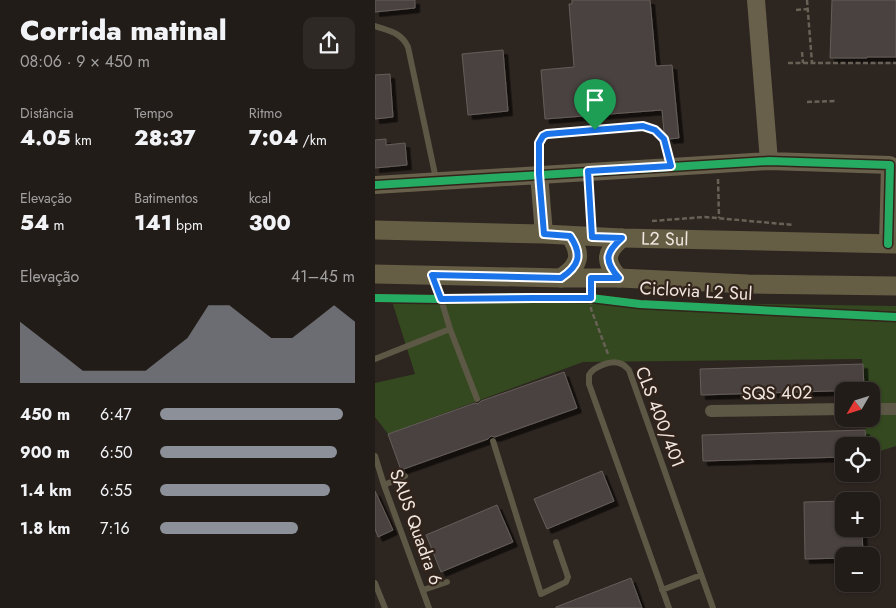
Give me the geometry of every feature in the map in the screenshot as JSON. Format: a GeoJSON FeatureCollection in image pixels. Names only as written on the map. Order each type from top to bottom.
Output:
{"type":"FeatureCollection","features":[{"type":"Feature","properties":{"kind":"main road","name":"L2 Sul"},"geometry":{"type":"LineString","coordinates":[[375,230],[892,244]]}},
{"type":"Feature","properties":{"kind":"main road"},"geometry":{"type":"LineString","coordinates":[[561,278],[571,272],[576,265],[578,257],[575,244],[570,236]]}},
{"type":"Feature","properties":{"kind":"main road"},"geometry":{"type":"LineString","coordinates":[[619,278],[611,270],[607,259],[614,245],[622,238]]}},
{"type":"Feature","properties":{"kind":"main road"},"geometry":{"type":"LineString","coordinates":[[375,274],[619,278],[748,284],[896,286]]}},
{"type":"Feature","properties":{"kind":"street"},"geometry":{"type":"LineString","coordinates":[[756,0],[769,161]]}},
{"type":"Feature","properties":{"kind":"street"},"geometry":{"type":"LineString","coordinates":[[375,185],[769,161],[893,165],[892,244]]}},
{"type":"Feature","properties":{"kind":"street"},"geometry":{"type":"LineString","coordinates":[[539,174],[544,234]]}},
{"type":"Feature","properties":{"kind":"street"},"geometry":{"type":"LineString","coordinates":[[880,409],[896,409]]}},
{"type":"Feature","properties":{"kind":"street","name":"SQS 402"},"geometry":{"type":"LineString","coordinates":[[711,411],[835,410]]}},
{"type":"Feature","properties":{"kind":"lane"},"geometry":{"type":"LineString","coordinates":[[375,26],[399,34],[409,47],[437,180]]}},
{"type":"Feature","properties":{"kind":"lane"},"geometry":{"type":"LineString","coordinates":[[539,174],[539,143],[543,136],[547,134],[643,126],[655,130],[664,139],[671,166]]}},
{"type":"Feature","properties":{"kind":"lane"},"geometry":{"type":"LineString","coordinates":[[432,275],[450,329],[477,399]]}},
{"type":"Feature","properties":{"kind":"lane"},"geometry":{"type":"LineString","coordinates":[[375,359],[450,329]]}},
{"type":"Feature","properties":{"kind":"lane","name":"CLS 400/401"},"geometry":{"type":"LineString","coordinates":[[669,608],[589,384],[589,376],[594,369],[612,362],[619,362],[629,370],[713,608]]}},
{"type":"Feature","properties":{"kind":"lane"},"geometry":{"type":"LineString","coordinates":[[493,441],[541,594],[565,582],[568,577],[556,542]]}},
{"type":"Feature","properties":{"kind":"lane","name":"SAUS Quadra 6"},"geometry":{"type":"LineString","coordinates":[[375,456],[383,485],[429,608]]}},
{"type":"Feature","properties":{"kind":"lane"},"geometry":{"type":"LineString","coordinates":[[383,485],[405,476]]}},
{"type":"Feature","properties":{"kind":"lane"},"geometry":{"type":"LineString","coordinates":[[662,590],[701,575]]}},
{"type":"Feature","properties":{"kind":"lane"},"geometry":{"type":"LineString","coordinates":[[423,590],[447,582]]}},
{"type":"Feature","properties":{"kind":"lane"},"geometry":{"type":"LineString","coordinates":[[375,583],[385,608]]}},
{"type":"Feature","properties":{"kind":"path"},"geometry":{"type":"LineString","coordinates":[[807,0],[812,63]]}},
{"type":"Feature","properties":{"kind":"path"},"geometry":{"type":"LineString","coordinates":[[796,10],[808,9]]}},
{"type":"Feature","properties":{"kind":"path"},"geometry":{"type":"LineString","coordinates":[[802,52],[803,63]]}},
{"type":"Feature","properties":{"kind":"path"},"geometry":{"type":"LineString","coordinates":[[788,63],[896,63]]}},
{"type":"Feature","properties":{"kind":"path"},"geometry":{"type":"LineString","coordinates":[[807,102],[835,101]]}},
{"type":"Feature","properties":{"kind":"path"},"geometry":{"type":"LineString","coordinates":[[718,164],[719,218]]}},
{"type":"Feature","properties":{"kind":"path"},"geometry":{"type":"LineString","coordinates":[[588,171],[592,237]]}},
{"type":"Feature","properties":{"kind":"path"},"geometry":{"type":"LineString","coordinates":[[591,278],[591,309],[612,362]]}},
{"type":"Feature","properties":{"kind":"path"},"geometry":{"type":"LineString","coordinates":[[581,298],[601,299]]}},
{"type":"Feature","properties":{"kind":"green space"},"geometry":{"type":"Polygon","coordinates":[[[391,298],[896,306],[896,446],[880,451],[880,437],[866,437],[865,428],[880,428],[880,382],[863,382],[862,359],[583,362],[388,434],[375,417],[375,383],[415,374],[391,298]]]}},
{"type":"Feature","properties":{"kind":"building"},"geometry":{"type":"Polygon","coordinates":[[[375,0],[415,0],[415,8],[375,12],[375,0]]]}},
{"type":"Feature","properties":{"kind":"building"},"geometry":{"type":"Polygon","coordinates":[[[572,0],[650,0],[656,66],[672,65],[679,138],[669,139],[664,132],[662,110],[545,119],[541,70],[574,67],[569,4],[572,4],[572,0]]]}},
{"type":"Feature","properties":{"kind":"building"},"geometry":{"type":"Polygon","coordinates":[[[832,0],[896,0],[896,57],[830,58],[832,0]]]}},
{"type":"Feature","properties":{"kind":"building"},"geometry":{"type":"Polygon","coordinates":[[[503,50],[508,111],[468,115],[462,54],[503,50]]]}},
{"type":"Feature","properties":{"kind":"building"},"geometry":{"type":"Polygon","coordinates":[[[390,74],[393,117],[375,119],[375,75],[390,74]]]}},
{"type":"Feature","properties":{"kind":"building"},"geometry":{"type":"Polygon","coordinates":[[[386,139],[386,145],[405,143],[407,165],[375,168],[375,140],[386,139]]]}},
{"type":"Feature","properties":{"kind":"building"},"geometry":{"type":"Polygon","coordinates":[[[863,364],[864,382],[835,382],[835,391],[701,395],[700,369],[863,364]]]}},
{"type":"Feature","properties":{"kind":"building"},"geometry":{"type":"Polygon","coordinates":[[[564,372],[577,408],[495,437],[491,436],[488,439],[401,470],[388,434],[475,403],[478,404],[481,401],[564,372]]]}},
{"type":"Feature","properties":{"kind":"building"},"geometry":{"type":"Polygon","coordinates":[[[865,430],[865,437],[835,437],[835,457],[703,461],[702,435],[865,430]]]}},
{"type":"Feature","properties":{"kind":"building"},"geometry":{"type":"Polygon","coordinates":[[[602,471],[614,501],[547,529],[534,499],[602,471]]]}},
{"type":"Feature","properties":{"kind":"building"},"geometry":{"type":"Polygon","coordinates":[[[375,491],[393,530],[378,537],[375,529],[375,491]]]}},
{"type":"Feature","properties":{"kind":"building"},"geometry":{"type":"Polygon","coordinates":[[[835,501],[835,537],[862,537],[863,547],[835,547],[835,558],[805,559],[804,502],[835,501]]]}},
{"type":"Feature","properties":{"kind":"building"},"geometry":{"type":"Polygon","coordinates":[[[497,505],[513,542],[441,572],[426,535],[497,505]]]}},
{"type":"Feature","properties":{"kind":"building"},"geometry":{"type":"Polygon","coordinates":[[[631,578],[642,608],[556,608],[556,607],[631,578]]]}},
{"type":"Feature","properties":{"kind":"cycle path"},"geometry":{"type":"LineString","coordinates":[[375,185],[769,161],[890,165],[888,244]]}},
{"type":"Feature","properties":{"kind":"cycle path","name":"Ciclovia L2 Sul"},"geometry":{"type":"LineString","coordinates":[[375,298],[591,298],[640,304],[896,317]]}},
{"type":"Feature","properties":{"kind":"route"},"geometry":{"type":"LineString","coordinates":[[643,126],[655,130],[664,139],[671,166],[588,171],[592,237],[622,238],[609,252],[607,259],[611,270],[619,278],[591,278],[591,298],[441,299],[432,275],[561,278],[571,272],[576,265],[578,257],[575,244],[570,236],[544,234],[539,174],[539,143],[543,136],[547,134],[595,130],[643,126]]}}]}
